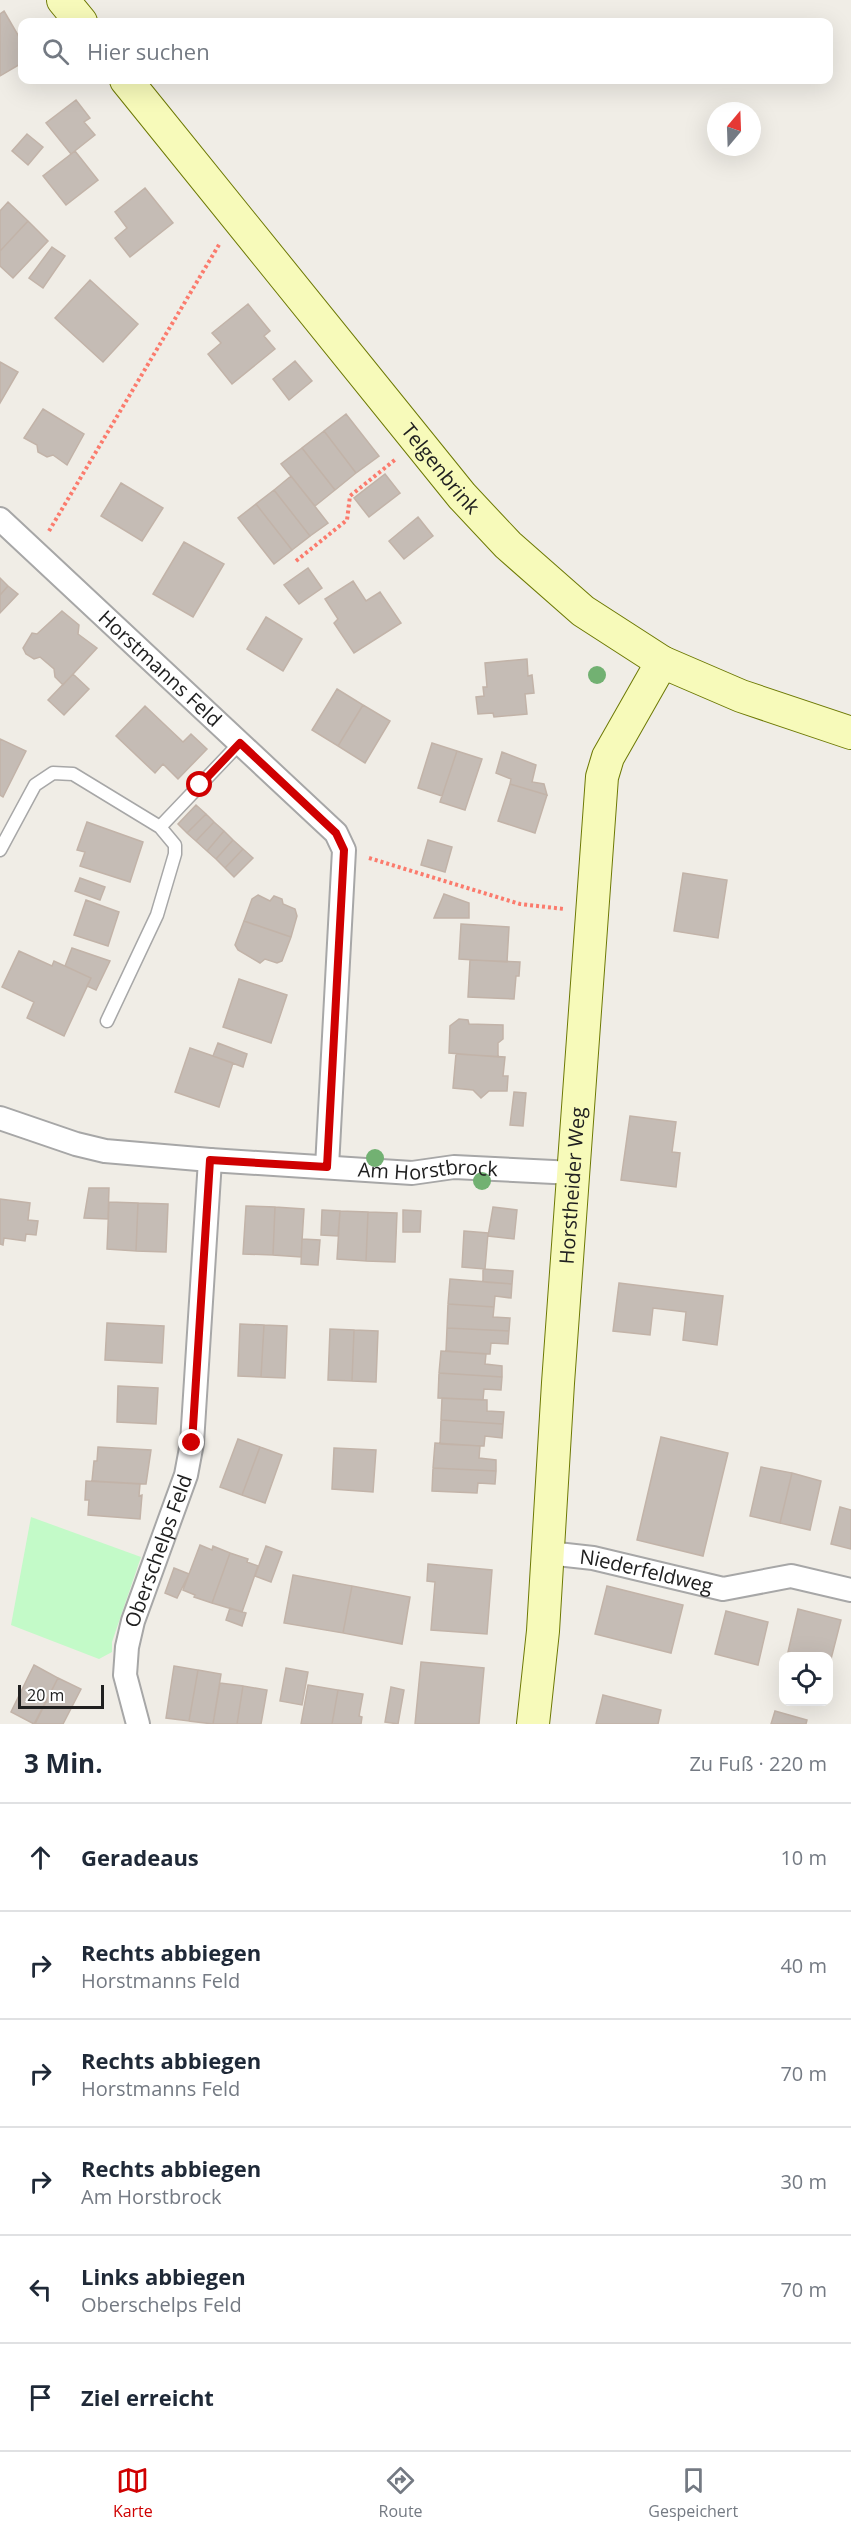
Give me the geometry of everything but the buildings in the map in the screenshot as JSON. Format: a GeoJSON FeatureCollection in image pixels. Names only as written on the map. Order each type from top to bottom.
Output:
{"type":"FeatureCollection","features":[{"type":"Feature","properties":{"kind":"street"},"geometry":{"type":"LineString","coordinates":[[63,0],[78,18]]}},
{"type":"Feature","properties":{"kind":"street","name":"Telgenbrink"},"geometry":{"type":"LineString","coordinates":[[129,84],[462,496],[508,545],[583,611],[662,662],[741,696],[851,733]]}},
{"type":"Feature","properties":{"kind":"street","name":"Horstmanns Feld"},"geometry":{"type":"LineString","coordinates":[[0,519],[336,833],[344,850]]}},
{"type":"Feature","properties":{"kind":"street","name":"Horstheider Weg"},"geometry":{"type":"LineString","coordinates":[[533,1724],[548,1553],[558,1383],[602,777],[608,757],[662,662]]}},
{"type":"Feature","properties":{"kind":"street"},"geometry":{"type":"LineString","coordinates":[[327,1167],[344,850]]}},
{"type":"Feature","properties":{"kind":"street","name":"Am Horstbrock"},"geometry":{"type":"LineString","coordinates":[[0,1118],[76,1144],[105,1151],[412,1173],[453,1167],[574,1173]]}},
{"type":"Feature","properties":{"kind":"street","name":"Oberschelps Feld"},"geometry":{"type":"LineString","coordinates":[[138,1724],[125,1675],[127,1647],[134,1621],[186,1475],[192,1443],[210,1160]]}},
{"type":"Feature","properties":{"kind":"street","name":"Niederfeldweg"},"geometry":{"type":"LineString","coordinates":[[548,1553],[593,1558],[723,1589],[791,1576],[851,1590]]}},
{"type":"Feature","properties":{"kind":"lane"},"geometry":{"type":"LineString","coordinates":[[159,827],[240,743]]}},
{"type":"Feature","properties":{"kind":"lane"},"geometry":{"type":"LineString","coordinates":[[0,850],[35,785],[53,773],[72,774],[159,827],[175,845],[175,854],[157,915],[107,1021]]}},
{"type":"Feature","properties":{"kind":"path"},"geometry":{"type":"LineString","coordinates":[[36,552],[236,217]]}},
{"type":"Feature","properties":{"kind":"path"},"geometry":{"type":"LineString","coordinates":[[296,561],[347,520],[350,496],[418,442]]}},
{"type":"Feature","properties":{"kind":"path"},"geometry":{"type":"LineString","coordinates":[[344,850],[520,904],[592,912]]}},
{"type":"Feature","properties":{"kind":"green space"},"geometry":{"type":"Polygon","coordinates":[[[31,1517],[141,1557],[112,1642],[112,1652],[99,1659],[11,1625],[31,1517]]]}},
{"type":"Feature","properties":{"kind":"route"},"geometry":{"type":"LineString","coordinates":[[192,1443],[210,1160],[327,1167],[344,850],[336,833],[240,743],[200,785]]}}]}
